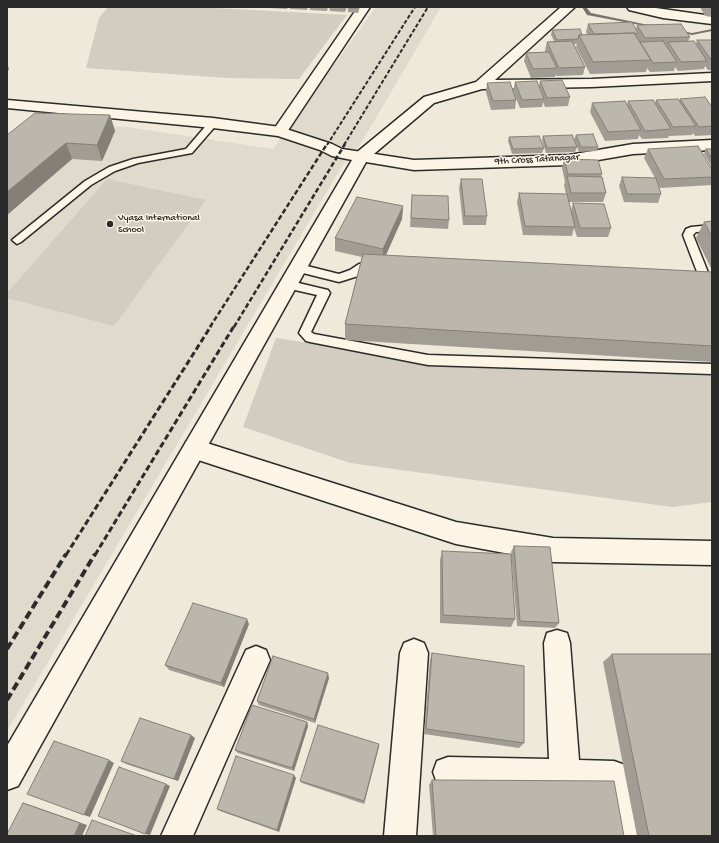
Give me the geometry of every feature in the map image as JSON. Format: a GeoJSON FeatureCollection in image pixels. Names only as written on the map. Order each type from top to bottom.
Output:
{"type":"FeatureCollection","features":[{"type":"Feature","properties":{"kind":"street"},"geometry":{"type":"LineString","coordinates":[[280,132],[364,7]]}},
{"type":"Feature","properties":{"kind":"street"},"geometry":{"type":"LineString","coordinates":[[480,85],[569,7]]}},
{"type":"Feature","properties":{"kind":"street"},"geometry":{"type":"LineString","coordinates":[[633,7],[712,20]]}},
{"type":"Feature","properties":{"kind":"street"},"geometry":{"type":"LineString","coordinates":[[7,775],[194,449],[295,277],[362,156],[430,100],[480,85],[592,83],[712,76]]}},
{"type":"Feature","properties":{"kind":"street","name":"9th Cross Tatanagar"},"geometry":{"type":"LineString","coordinates":[[7,104],[213,123],[280,132],[326,147],[338,153],[414,165],[569,160],[633,149],[712,145]]}},
{"type":"Feature","properties":{"kind":"street"},"geometry":{"type":"LineString","coordinates":[[194,449],[456,533],[553,550],[712,553]]}},
{"type":"Feature","properties":{"kind":"street"},"geometry":{"type":"LineString","coordinates":[[557,643],[564,774]]}},
{"type":"Feature","properties":{"kind":"street"},"geometry":{"type":"LineString","coordinates":[[400,836],[414,653]]}},
{"type":"Feature","properties":{"kind":"street"},"geometry":{"type":"LineString","coordinates":[[177,836],[256,660]]}},
{"type":"Feature","properties":{"kind":"street"},"geometry":{"type":"LineString","coordinates":[[448,772],[614,776],[626,836]]}},
{"type":"Feature","properties":{"kind":"lane"},"geometry":{"type":"LineString","coordinates":[[17,240],[88,183],[112,169],[136,161],[189,151],[213,123]]}},
{"type":"Feature","properties":{"kind":"lane"},"geometry":{"type":"LineString","coordinates":[[683,281],[704,280],[704,272],[688,235],[695,229],[712,228]]}},
{"type":"Feature","properties":{"kind":"lane"},"geometry":{"type":"LineString","coordinates":[[295,277],[339,278],[354,273],[359,268],[388,268]]}},
{"type":"Feature","properties":{"kind":"lane"},"geometry":{"type":"LineString","coordinates":[[295,277],[324,293],[305,333],[310,338],[428,360],[712,369]]}},
{"type":"Feature","properties":{"kind":"shaded area"},"geometry":{"type":"Polygon","coordinates":[[[108,7],[197,7],[347,15],[299,79],[227,78],[86,68],[99,18],[108,7]]]}},
{"type":"Feature","properties":{"kind":"shaded area"},"geometry":{"type":"Polygon","coordinates":[[[376,7],[441,7],[360,145],[342,166],[7,731],[7,145],[40,123],[127,127],[273,149],[376,7]]]}},
{"type":"Feature","properties":{"kind":"shaded area"},"geometry":{"type":"Polygon","coordinates":[[[107,179],[206,200],[114,326],[7,298],[7,293],[107,179]]]}},
{"type":"Feature","properties":{"kind":"shaded area"},"geometry":{"type":"Polygon","coordinates":[[[276,338],[474,368],[712,375],[712,502],[672,507],[350,463],[243,427],[276,338]]]}},
{"type":"Feature","properties":{"kind":"building"},"geometry":{"type":"Polygon","coordinates":[[[348,7],[359,7],[348,8],[348,7]]]}},
{"type":"Feature","properties":{"kind":"building"},"geometry":{"type":"Polygon","coordinates":[[[632,22],[638,33],[594,34],[588,24],[632,22]]]}},
{"type":"Feature","properties":{"kind":"building"},"geometry":{"type":"Polygon","coordinates":[[[681,24],[690,37],[645,38],[637,25],[681,24]]]}},
{"type":"Feature","properties":{"kind":"building"},"geometry":{"type":"Polygon","coordinates":[[[580,29],[582,35],[579,35],[578,39],[557,40],[552,30],[580,29]]]}},
{"type":"Feature","properties":{"kind":"building"},"geometry":{"type":"Polygon","coordinates":[[[634,33],[651,60],[593,62],[579,35],[634,33]]]}},
{"type":"Feature","properties":{"kind":"building"},"geometry":{"type":"Polygon","coordinates":[[[697,40],[712,40],[712,61],[697,40]]]}},
{"type":"Feature","properties":{"kind":"building"},"geometry":{"type":"Polygon","coordinates":[[[572,41],[585,67],[559,68],[547,42],[572,41]]]}},
{"type":"Feature","properties":{"kind":"building"},"geometry":{"type":"Polygon","coordinates":[[[663,41],[677,62],[653,63],[640,42],[663,41]]]}},
{"type":"Feature","properties":{"kind":"building"},"geometry":{"type":"Polygon","coordinates":[[[694,41],[707,61],[681,62],[668,42],[694,41]]]}},
{"type":"Feature","properties":{"kind":"building"},"geometry":{"type":"Polygon","coordinates":[[[549,52],[557,68],[533,69],[526,53],[549,52]]]}},
{"type":"Feature","properties":{"kind":"building"},"geometry":{"type":"Polygon","coordinates":[[[562,80],[570,97],[547,98],[540,81],[562,80]]]}},
{"type":"Feature","properties":{"kind":"building"},"geometry":{"type":"Polygon","coordinates":[[[537,81],[544,99],[522,100],[515,82],[537,81]]]}},
{"type":"Feature","properties":{"kind":"building"},"geometry":{"type":"Polygon","coordinates":[[[510,82],[516,100],[493,101],[487,83],[510,82]]]}},
{"type":"Feature","properties":{"kind":"building"},"geometry":{"type":"Polygon","coordinates":[[[705,97],[712,107],[712,126],[699,127],[680,99],[705,97]]]}},
{"type":"Feature","properties":{"kind":"building"},"geometry":{"type":"Polygon","coordinates":[[[678,99],[696,126],[673,127],[656,100],[678,99]]]}},
{"type":"Feature","properties":{"kind":"building"},"geometry":{"type":"Polygon","coordinates":[[[653,100],[671,129],[645,131],[628,101],[653,100]]]}},
{"type":"Feature","properties":{"kind":"building"},"geometry":{"type":"Polygon","coordinates":[[[625,101],[641,130],[608,132],[592,103],[625,101]]]}},
{"type":"Feature","properties":{"kind":"building"},"geometry":{"type":"Polygon","coordinates":[[[35,113],[110,115],[97,145],[66,143],[7,192],[7,135],[35,113]]]}},
{"type":"Feature","properties":{"kind":"building"},"geometry":{"type":"Polygon","coordinates":[[[593,134],[598,147],[581,147],[576,135],[593,134]]]}},
{"type":"Feature","properties":{"kind":"building"},"geometry":{"type":"Polygon","coordinates":[[[572,135],[577,147],[547,148],[543,136],[572,135]]]}},
{"type":"Feature","properties":{"kind":"building"},"geometry":{"type":"Polygon","coordinates":[[[539,136],[544,148],[513,149],[509,137],[539,136]]]}},
{"type":"Feature","properties":{"kind":"building"},"geometry":{"type":"Polygon","coordinates":[[[698,146],[712,169],[712,177],[664,179],[648,149],[698,146]]]}},
{"type":"Feature","properties":{"kind":"building"},"geometry":{"type":"Polygon","coordinates":[[[706,149],[712,149],[712,159],[706,149]]]}},
{"type":"Feature","properties":{"kind":"building"},"geometry":{"type":"Polygon","coordinates":[[[564,159],[598,160],[602,174],[568,174],[564,159]]]}},
{"type":"Feature","properties":{"kind":"building"},"geometry":{"type":"Polygon","coordinates":[[[567,176],[602,177],[606,193],[571,193],[567,176]]]}},
{"type":"Feature","properties":{"kind":"building"},"geometry":{"type":"Polygon","coordinates":[[[622,177],[656,178],[661,194],[627,194],[622,177]]]}},
{"type":"Feature","properties":{"kind":"building"},"geometry":{"type":"Polygon","coordinates":[[[461,179],[482,179],[487,216],[465,216],[461,179]]]}},
{"type":"Feature","properties":{"kind":"building"},"geometry":{"type":"Polygon","coordinates":[[[519,193],[567,194],[575,227],[525,226],[519,193]]]}},
{"type":"Feature","properties":{"kind":"building"},"geometry":{"type":"Polygon","coordinates":[[[412,195],[448,196],[449,220],[411,218],[412,195]]]}},
{"type":"Feature","properties":{"kind":"building"},"geometry":{"type":"Polygon","coordinates":[[[357,197],[403,206],[383,249],[335,238],[357,197]]]}},
{"type":"Feature","properties":{"kind":"building"},"geometry":{"type":"Polygon","coordinates":[[[573,203],[604,204],[611,228],[580,228],[573,203]]]}},
{"type":"Feature","properties":{"kind":"building"},"geometry":{"type":"Polygon","coordinates":[[[712,221],[712,237],[704,222],[712,221]]]}},
{"type":"Feature","properties":{"kind":"building"},"geometry":{"type":"Polygon","coordinates":[[[363,254],[712,272],[712,346],[345,324],[363,254]]]}},
{"type":"Feature","properties":{"kind":"building"},"geometry":{"type":"Polygon","coordinates":[[[514,546],[550,547],[559,623],[520,621],[514,546]]]}},
{"type":"Feature","properties":{"kind":"building"},"geometry":{"type":"Polygon","coordinates":[[[442,551],[511,554],[515,619],[443,615],[442,551]]]}},
{"type":"Feature","properties":{"kind":"building"},"geometry":{"type":"Polygon","coordinates":[[[193,603],[247,619],[221,683],[165,665],[193,603]]]}},
{"type":"Feature","properties":{"kind":"building"},"geometry":{"type":"Polygon","coordinates":[[[432,653],[524,666],[524,743],[426,729],[432,653]]]}},
{"type":"Feature","properties":{"kind":"building"},"geometry":{"type":"Polygon","coordinates":[[[612,654],[712,654],[712,836],[649,836],[612,654]]]}},
{"type":"Feature","properties":{"kind":"building"},"geometry":{"type":"Polygon","coordinates":[[[273,656],[328,673],[314,719],[257,701],[273,656]]]}},
{"type":"Feature","properties":{"kind":"building"},"geometry":{"type":"Polygon","coordinates":[[[252,705],[307,722],[292,768],[235,750],[252,705]]]}},
{"type":"Feature","properties":{"kind":"building"},"geometry":{"type":"Polygon","coordinates":[[[140,718],[191,735],[174,779],[121,761],[140,718]]]}},
{"type":"Feature","properties":{"kind":"building"},"geometry":{"type":"Polygon","coordinates":[[[318,725],[379,744],[364,801],[300,781],[318,725]]]}},
{"type":"Feature","properties":{"kind":"building"},"geometry":{"type":"Polygon","coordinates":[[[54,741],[109,760],[84,815],[27,794],[54,741]]]}},
{"type":"Feature","properties":{"kind":"building"},"geometry":{"type":"Polygon","coordinates":[[[236,756],[294,775],[277,830],[217,809],[236,756]]]}},
{"type":"Feature","properties":{"kind":"building"},"geometry":{"type":"Polygon","coordinates":[[[119,767],[166,784],[145,834],[98,816],[119,767]]]}},
{"type":"Feature","properties":{"kind":"building"},"geometry":{"type":"Polygon","coordinates":[[[432,780],[614,781],[624,836],[436,836],[432,780]]]}},
{"type":"Feature","properties":{"kind":"building"},"geometry":{"type":"Polygon","coordinates":[[[23,803],[80,823],[74,836],[7,836],[23,803]]]}},
{"type":"Feature","properties":{"kind":"building"},"geometry":{"type":"Polygon","coordinates":[[[92,820],[137,836],[85,836],[92,820]]]}},
{"type":"Feature","properties":{"kind":"waterway"},"geometry":{"type":"LineString","coordinates":[[584,7],[589,14],[656,27]]}},
{"type":"Feature","properties":{"kind":"waterway"},"geometry":{"type":"LineString","coordinates":[[678,31],[692,34],[712,30]]}},
{"type":"Feature","properties":{"kind":"railway"},"geometry":{"type":"LineString","coordinates":[[327,145],[415,7]]}},
{"type":"Feature","properties":{"kind":"railway"},"geometry":{"type":"LineString","coordinates":[[344,145],[428,7]]}},
{"type":"Feature","properties":{"kind":"railway"},"geometry":{"type":"LineString","coordinates":[[210,327],[327,144]]}},
{"type":"Feature","properties":{"kind":"railway"},"geometry":{"type":"LineString","coordinates":[[234,327],[345,144]]}},
{"type":"Feature","properties":{"kind":"railway"},"geometry":{"type":"LineString","coordinates":[[66,555],[211,326]]}},
{"type":"Feature","properties":{"kind":"railway"},"geometry":{"type":"LineString","coordinates":[[95,555],[234,326]]}},
{"type":"Feature","properties":{"kind":"railway"},"geometry":{"type":"LineString","coordinates":[[7,649],[66,554]]}},
{"type":"Feature","properties":{"kind":"railway"},"geometry":{"type":"LineString","coordinates":[[7,700],[95,554]]}},
{"type":"Feature","properties":{"kind":"place","name":"Vyasa International School"},"geometry":{"type":"Point","coordinates":[110,224]}}]}
